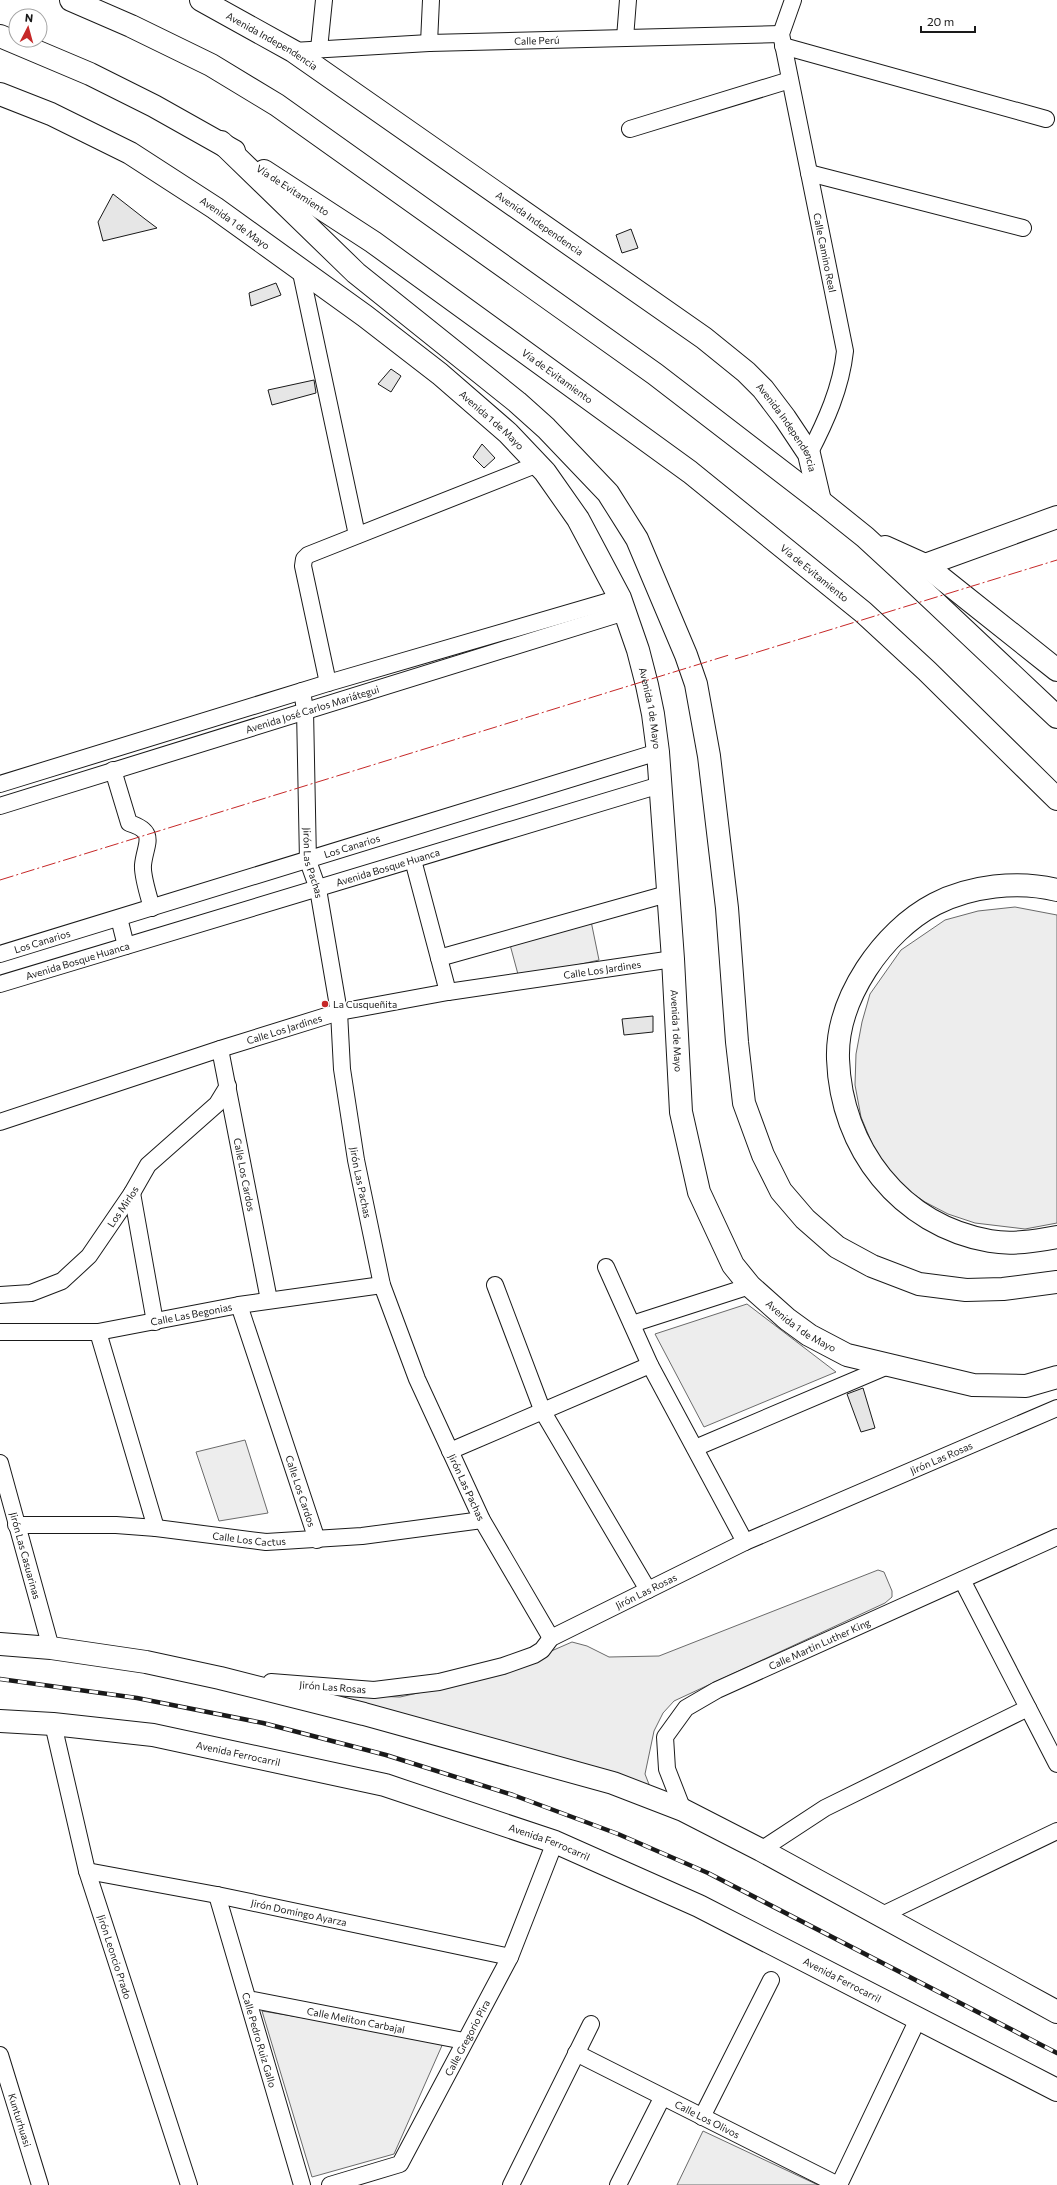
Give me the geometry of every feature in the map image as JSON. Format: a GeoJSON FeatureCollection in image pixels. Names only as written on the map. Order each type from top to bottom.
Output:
{"type":"FeatureCollection","features":[{"type":"Feature","properties":{"kind":"main road"},"geometry":{"type":"LineString","coordinates":[[71,0],[131,26],[211,65],[277,105],[655,374],[820,501],[864,537],[988,650],[1057,717]]}},
{"type":"Feature","properties":{"kind":"main road","name":"Avenida Independencia"},"geometry":{"type":"LineString","coordinates":[[202,0],[293,51],[704,338],[746,372],[763,389],[809,454],[820,501]]}},
{"type":"Feature","properties":{"kind":"main road","name":"Vía de Evitamiento"},"geometry":{"type":"LineString","coordinates":[[0,36],[90,74],[221,142],[373,242],[690,472],[863,612],[938,681],[1057,799]]}},
{"type":"Feature","properties":{"kind":"main road","name":"Avenida 1 de Mayo"},"geometry":{"type":"LineString","coordinates":[[0,94],[51,114],[130,153],[215,208],[300,268],[440,374],[508,433],[538,464],[578,519],[622,605],[638,650],[647,685],[653,714],[658,752],[667,894],[673,959],[681,1112],[699,1192],[733,1265],[750,1286],[787,1320],[809,1335],[847,1354],[888,1366],[973,1385],[1026,1386],[1057,1377]]}},
{"type":"Feature","properties":{"kind":"main road"},"geometry":{"type":"LineString","coordinates":[[221,142],[356,273],[518,402],[546,428],[608,493],[637,539],[686,655],[696,684],[712,779],[727,908],[737,1042],[744,1103],[763,1155],[781,1191],[805,1219],[837,1247],[872,1266],[919,1284],[966,1290],[1003,1290],[1057,1282]]}},
{"type":"Feature","properties":{"kind":"main road"},"geometry":{"type":"LineString","coordinates":[[925,566],[1057,517]]}},
{"type":"Feature","properties":{"kind":"main road"},"geometry":{"type":"LineString","coordinates":[[864,537],[925,566],[1057,670]]}},
{"type":"Feature","properties":{"kind":"main road"},"geometry":{"type":"LineString","coordinates":[[1057,890],[1020,886],[989,887],[959,894],[934,904],[908,922],[867,967],[852,995],[844,1018],[838,1057],[842,1090],[856,1140],[879,1177],[899,1197],[930,1220],[964,1235],[991,1241],[1024,1242],[1057,1237]]}},
{"type":"Feature","properties":{"kind":"main road"},"geometry":{"type":"LineString","coordinates":[[0,1644],[51,1648],[146,1662],[220,1678],[364,1714],[613,1783],[683,1810],[761,1850],[1057,2012]]}},
{"type":"Feature","properties":{"kind":"main road","name":"Avenida Ferrocarril"},"geometry":{"type":"LineString","coordinates":[[0,1721],[53,1724],[153,1735],[385,1785],[555,1842],[699,1906],[1057,2090]]}},
{"type":"Feature","properties":{"kind":"street"},"geometry":{"type":"LineString","coordinates":[[319,49],[324,0]]}},
{"type":"Feature","properties":{"kind":"street"},"geometry":{"type":"LineString","coordinates":[[429,43],[432,0]]}},
{"type":"Feature","properties":{"kind":"street"},"geometry":{"type":"LineString","coordinates":[[625,38],[628,0]]}},
{"type":"Feature","properties":{"kind":"street"},"geometry":{"type":"LineString","coordinates":[[793,0],[782,40],[1046,119]]}},
{"type":"Feature","properties":{"kind":"street","name":"Calle Perú"},"geometry":{"type":"LineString","coordinates":[[293,51],[429,43],[625,38],[782,40]]}},
{"type":"Feature","properties":{"kind":"street","name":"Calle Camino Real"},"geometry":{"type":"LineString","coordinates":[[782,40],[845,352],[843,370],[828,417],[809,454]]}},
{"type":"Feature","properties":{"kind":"street"},"geometry":{"type":"LineString","coordinates":[[630,129],[790,80]]}},
{"type":"Feature","properties":{"kind":"street"},"geometry":{"type":"LineString","coordinates":[[809,173],[1023,228]]}},
{"type":"Feature","properties":{"kind":"street"},"geometry":{"type":"LineString","coordinates":[[300,268],[358,535]]}},
{"type":"Feature","properties":{"kind":"street"},"geometry":{"type":"LineString","coordinates":[[328,683],[303,566],[304,559],[308,555],[538,464]]}},
{"type":"Feature","properties":{"kind":"street","name":"Avenida José Carlos Mariátegui"},"geometry":{"type":"LineString","coordinates":[[0,784],[328,683],[622,605]]}},
{"type":"Feature","properties":{"kind":"street","name":"Avenida José Carlos Mariátegui"},"geometry":{"type":"LineString","coordinates":[[0,806],[305,710],[622,605]]}},
{"type":"Feature","properties":{"kind":"street","name":"Jirón Las Pachas"},"geometry":{"type":"LineString","coordinates":[[302,691],[305,710],[308,861],[318,889],[339,1012],[342,1069],[356,1160],[382,1285],[417,1379],[482,1520],[551,1638]]}},
{"type":"Feature","properties":{"kind":"street","name":"Los Canarios"},"geometry":{"type":"LineString","coordinates":[[0,954],[308,861],[658,752]]}},
{"type":"Feature","properties":{"kind":"street"},"geometry":{"type":"LineString","coordinates":[[112,770],[129,823],[139,826],[146,832],[149,842],[143,866],[152,908]]}},
{"type":"Feature","properties":{"kind":"street","name":"Avenida Bosque Huanca"},"geometry":{"type":"LineString","coordinates":[[0,984],[660,785]]}},
{"type":"Feature","properties":{"kind":"street"},"geometry":{"type":"LineString","coordinates":[[413,860],[448,992]]}},
{"type":"Feature","properties":{"kind":"street"},"geometry":{"type":"LineString","coordinates":[[439,958],[667,894]]}},
{"type":"Feature","properties":{"kind":"street"},"geometry":{"type":"LineString","coordinates":[[119,918],[126,946]]}},
{"type":"Feature","properties":{"kind":"street","name":"Calle Los Jardines"},"geometry":{"type":"LineString","coordinates":[[0,1122],[220,1049],[339,1012],[448,992],[673,959]]}},
{"type":"Feature","properties":{"kind":"street","name":"Calle Los Cardos"},"geometry":{"type":"LineString","coordinates":[[220,1049],[269,1300]]}},
{"type":"Feature","properties":{"kind":"street","name":"Los Mirlos"},"geometry":{"type":"LineString","coordinates":[[0,1295],[31,1293],[62,1281],[89,1256],[132,1193],[148,1166],[217,1104],[228,1086]]}},
{"type":"Feature","properties":{"kind":"street"},"geometry":{"type":"LineString","coordinates":[[132,1193],[155,1322]]}},
{"type":"Feature","properties":{"kind":"street"},"geometry":{"type":"LineString","coordinates":[[606,1267],[650,1366],[745,1542]]}},
{"type":"Feature","properties":{"kind":"street","name":"Calle Las Begonias"},"geometry":{"type":"LineString","coordinates":[[0,1332],[98,1332],[269,1300],[382,1285]]}},
{"type":"Feature","properties":{"kind":"street"},"geometry":{"type":"LineString","coordinates":[[495,1285],[542,1412],[648,1590]]}},
{"type":"Feature","properties":{"kind":"street"},"geometry":{"type":"LineString","coordinates":[[632,1324],[750,1286]]}},
{"type":"Feature","properties":{"kind":"street","name":"Calle Los Cardos"},"geometry":{"type":"LineString","coordinates":[[239,1305],[317,1540]]}},
{"type":"Feature","properties":{"kind":"street"},"geometry":{"type":"LineString","coordinates":[[98,1332],[156,1528]]}},
{"type":"Feature","properties":{"kind":"street"},"geometry":{"type":"LineString","coordinates":[[450,1451],[650,1366]]}},
{"type":"Feature","properties":{"kind":"street"},"geometry":{"type":"LineString","coordinates":[[695,1448],[888,1366]]}},
{"type":"Feature","properties":{"kind":"street","name":"Jirón Las Rosas"},"geometry":{"type":"LineString","coordinates":[[220,1678],[374,1690],[439,1682],[503,1666],[534,1655],[551,1638],[745,1542],[1057,1408]]}},
{"type":"Feature","properties":{"kind":"street","name":"Jirón Las Casuarinas"},"geometry":{"type":"LineString","coordinates":[[0,1464],[51,1648]]}},
{"type":"Feature","properties":{"kind":"street","name":"Calle Los Cactus"},"geometry":{"type":"LineString","coordinates":[[16,1525],[116,1525],[156,1528],[266,1542],[362,1536],[482,1520]]}},
{"type":"Feature","properties":{"kind":"street","name":"Calle Martin Luther King"},"geometry":{"type":"LineString","coordinates":[[683,1810],[667,1768],[665,1737],[686,1708],[718,1690],[1057,1538]]}},
{"type":"Feature","properties":{"kind":"street"},"geometry":{"type":"LineString","coordinates":[[962,1580],[1057,1764]]}},
{"type":"Feature","properties":{"kind":"street"},"geometry":{"type":"LineString","coordinates":[[761,1850],[825,1808],[1028,1708]]}},
{"type":"Feature","properties":{"kind":"street","name":"Jirón Leoncio Prado"},"geometry":{"type":"LineString","coordinates":[[53,1724],[87,1871],[189,2185]]}},
{"type":"Feature","properties":{"kind":"street"},"geometry":{"type":"LineString","coordinates":[[880,1916],[1057,1831]]}},
{"type":"Feature","properties":{"kind":"street","name":"Calle Gregorio Pira"},"geometry":{"type":"LineString","coordinates":[[330,2185],[379,2178],[400,2164],[464,2041],[510,1957],[555,1842]]}},
{"type":"Feature","properties":{"kind":"street","name":"Jirón Domingo Ayarza"},"geometry":{"type":"LineString","coordinates":[[87,1871],[217,1895],[510,1957]]}},
{"type":"Feature","properties":{"kind":"street","name":"Calle Pedro Ruiz Gallo"},"geometry":{"type":"LineString","coordinates":[[217,1895],[302,2185]]}},
{"type":"Feature","properties":{"kind":"street"},"geometry":{"type":"LineString","coordinates":[[702,2117],[771,1980]]}},
{"type":"Feature","properties":{"kind":"street","name":"Calle Meliton Carbajal"},"geometry":{"type":"LineString","coordinates":[[248,1999],[464,2041]]}},
{"type":"Feature","properties":{"kind":"street"},"geometry":{"type":"LineString","coordinates":[[838,2185],[918,2019]]}},
{"type":"Feature","properties":{"kind":"street"},"geometry":{"type":"LineString","coordinates":[[510,2185],[591,2024]]}},
{"type":"Feature","properties":{"kind":"street","name":"Calle Los Olivos"},"geometry":{"type":"LineString","coordinates":[[576,2053],[662,2098],[838,2185]]}},
{"type":"Feature","properties":{"kind":"street","name":"Kunturhuasi"},"geometry":{"type":"LineString","coordinates":[[0,2055],[40,2185]]}},
{"type":"Feature","properties":{"kind":"street"},"geometry":{"type":"LineString","coordinates":[[618,2185],[662,2098]]}},
{"type":"Feature","properties":{"kind":"shaded area"},"geometry":{"type":"Polygon","coordinates":[[[1015,907],[1057,915],[1057,1223],[1025,1229],[975,1223],[948,1214],[925,1202],[909,1191],[887,1172],[873,1146],[861,1117],[855,1085],[856,1054],[862,1022],[870,994],[901,950],[945,920],[978,911],[1015,907]]]}},
{"type":"Feature","properties":{"kind":"shaded area"},"geometry":{"type":"Polygon","coordinates":[[[591,921],[599,960],[519,978],[509,941],[591,921]]]}},
{"type":"Feature","properties":{"kind":"shaded area"},"geometry":{"type":"Polygon","coordinates":[[[747,1304],[836,1372],[704,1427],[655,1334],[747,1304]]]}},
{"type":"Feature","properties":{"kind":"shaded area"},"geometry":{"type":"Polygon","coordinates":[[[245,1440],[268,1513],[219,1521],[196,1452],[245,1440]]]}},
{"type":"Feature","properties":{"kind":"shaded area"},"geometry":{"type":"Polygon","coordinates":[[[878,1570],[884,1572],[892,1591],[892,1597],[885,1603],[674,1701],[663,1713],[654,1731],[645,1774],[652,1792],[281,1688],[342,1695],[400,1697],[494,1676],[572,1642],[587,1646],[609,1657],[659,1656],[878,1570]]]}},
{"type":"Feature","properties":{"kind":"shaded area"},"geometry":{"type":"Polygon","coordinates":[[[262,2011],[444,2041],[394,2154],[312,2177],[262,2011]]]}},
{"type":"Feature","properties":{"kind":"shaded area"},"geometry":{"type":"Polygon","coordinates":[[[703,2131],[818,2185],[677,2185],[703,2131]]]}},
{"type":"Feature","properties":{"kind":"building"},"geometry":{"type":"Polygon","coordinates":[[[113,194],[157,228],[103,241],[98,222],[113,194]]]}},
{"type":"Feature","properties":{"kind":"building"},"geometry":{"type":"Polygon","coordinates":[[[631,229],[638,248],[622,253],[616,235],[631,229]]]}},
{"type":"Feature","properties":{"kind":"building"},"geometry":{"type":"Polygon","coordinates":[[[276,283],[281,295],[251,306],[249,293],[276,283]]]}},
{"type":"Feature","properties":{"kind":"building"},"geometry":{"type":"Polygon","coordinates":[[[391,369],[401,376],[391,392],[378,384],[391,369]]]}},
{"type":"Feature","properties":{"kind":"building"},"geometry":{"type":"Polygon","coordinates":[[[314,380],[316,393],[272,405],[268,390],[314,380]]]}},
{"type":"Feature","properties":{"kind":"building"},"geometry":{"type":"Polygon","coordinates":[[[482,444],[495,458],[484,468],[473,457],[482,444]]]}},
{"type":"Feature","properties":{"kind":"building"},"geometry":{"type":"Polygon","coordinates":[[[653,1016],[653,1032],[624,1035],[622,1019],[653,1016]]]}},
{"type":"Feature","properties":{"kind":"building"},"geometry":{"type":"Polygon","coordinates":[[[863,1388],[875,1428],[861,1432],[847,1394],[863,1388]]]}},
{"type":"Feature","properties":{"kind":"railway"},"geometry":{"type":"LineString","coordinates":[[0,1679],[137,1698],[263,1723],[386,1755],[513,1795],[618,1834],[708,1873],[1057,2053]]}},
{"type":"Feature","properties":{"kind":"power"},"geometry":{"type":"LineString","coordinates":[[735,659],[1057,560]]}},
{"type":"Feature","properties":{"kind":"power"},"geometry":{"type":"LineString","coordinates":[[0,880],[729,655]]}},
{"type":"Feature","properties":{"kind":"place","name":"La Cusqueñita"},"geometry":{"type":"Point","coordinates":[325,1004]}}]}
